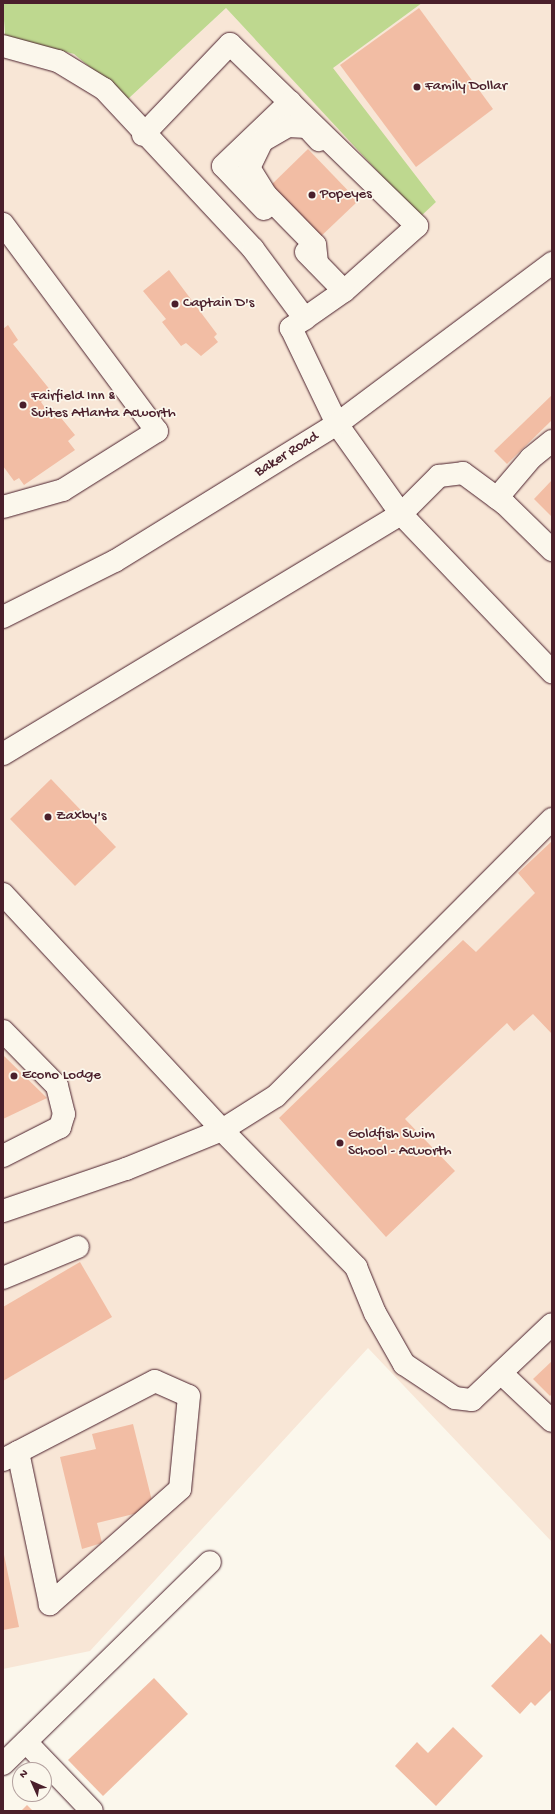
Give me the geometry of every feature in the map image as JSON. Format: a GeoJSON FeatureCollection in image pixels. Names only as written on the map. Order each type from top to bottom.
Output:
{"type":"FeatureCollection","features":[{"type":"Feature","properties":{"kind":"main road"},"geometry":{"type":"LineString","coordinates":[[143,135],[230,44],[390,197],[417,226],[344,290],[291,328],[337,424],[401,514],[552,672]]}},
{"type":"Feature","properties":{"kind":"main road"},"geometry":{"type":"LineString","coordinates":[[3,46],[58,61],[104,89],[143,135],[199,188],[248,244],[305,319]]}},
{"type":"Feature","properties":{"kind":"main road"},"geometry":{"type":"LineString","coordinates":[[290,102],[223,166],[344,290]]}},
{"type":"Feature","properties":{"kind":"main road"},"geometry":{"type":"LineString","coordinates":[[317,263],[315,245],[266,195],[249,168],[262,141],[288,126],[307,127],[378,201],[390,197]]}},
{"type":"Feature","properties":{"kind":"main road"},"geometry":{"type":"LineString","coordinates":[[3,224],[157,431],[63,490],[3,507]]}},
{"type":"Feature","properties":{"kind":"main road","name":"Baker Road"},"geometry":{"type":"LineString","coordinates":[[3,617],[115,561],[337,424],[552,263]]}},
{"type":"Feature","properties":{"kind":"main road"},"geometry":{"type":"LineString","coordinates":[[497,498],[531,458],[552,441]]}},
{"type":"Feature","properties":{"kind":"main road"},"geometry":{"type":"LineString","coordinates":[[3,754],[401,514],[439,476],[463,473],[497,498],[552,550]]}},
{"type":"Feature","properties":{"kind":"main road"},"geometry":{"type":"LineString","coordinates":[[3,1211],[126,1169],[222,1130],[276,1096],[552,819]]}},
{"type":"Feature","properties":{"kind":"main road"},"geometry":{"type":"LineString","coordinates":[[3,894],[222,1130],[356,1267],[375,1313],[404,1364],[455,1398],[472,1400],[552,1324]]}},
{"type":"Feature","properties":{"kind":"main road"},"geometry":{"type":"LineString","coordinates":[[3,1031],[57,1086],[64,1114],[60,1127],[3,1156]]}},
{"type":"Feature","properties":{"kind":"main road"},"geometry":{"type":"LineString","coordinates":[[3,1278],[78,1247]]}},
{"type":"Feature","properties":{"kind":"main road"},"geometry":{"type":"LineString","coordinates":[[501,1373],[552,1421]]}},
{"type":"Feature","properties":{"kind":"main road"},"geometry":{"type":"LineString","coordinates":[[155,1381],[189,1396],[180,1489],[50,1604],[10,1456],[155,1381]]}},
{"type":"Feature","properties":{"kind":"main road"},"geometry":{"type":"LineString","coordinates":[[3,1764],[210,1562]]}},
{"type":"Feature","properties":{"kind":"main road"},"geometry":{"type":"LineString","coordinates":[[26,1742],[92,1811]]}},
{"type":"Feature","properties":{"kind":"shaded area"},"geometry":{"type":"Polygon","coordinates":[[[422,3],[552,3],[552,1542],[368,1348],[90,1651],[3,1669],[3,34],[74,54],[128,99],[226,8],[420,216],[436,202],[332,68],[422,3]]]}},
{"type":"Feature","properties":{"kind":"green space"},"geometry":{"type":"Polygon","coordinates":[[[3,3],[422,3],[333,68],[436,202],[420,217],[226,8],[128,99],[74,54],[5,36],[3,3]]]}},
{"type":"Feature","properties":{"kind":"building","name":"Family Dollar"},"geometry":{"type":"Polygon","coordinates":[[[419,8],[493,109],[416,167],[340,65],[419,8]]]}},
{"type":"Feature","properties":{"kind":"building","name":"Popeyes"},"geometry":{"type":"Polygon","coordinates":[[[308,149],[358,201],[317,240],[267,189],[308,149]]]}},
{"type":"Feature","properties":{"kind":"building","name":"Captain D's"},"geometry":{"type":"Polygon","coordinates":[[[169,270],[217,334],[214,337],[218,342],[201,356],[186,343],[181,346],[162,322],[166,319],[143,291],[169,270]]]}},
{"type":"Feature","properties":{"kind":"building","name":"Fairfield Inn & Suites Atlanta Acworth"},"geometry":{"type":"Polygon","coordinates":[[[8,325],[18,340],[13,344],[51,391],[41,402],[48,412],[53,408],[75,435],[68,441],[75,450],[24,485],[19,478],[14,481],[3,466],[3,329],[8,325]]]}},
{"type":"Feature","properties":{"kind":"building"},"geometry":{"type":"Polygon","coordinates":[[[552,395],[552,420],[507,464],[494,451],[552,395]]]}},
{"type":"Feature","properties":{"kind":"building"},"geometry":{"type":"Polygon","coordinates":[[[552,480],[552,517],[534,499],[552,480]]]}},
{"type":"Feature","properties":{"kind":"building"},"geometry":{"type":"Polygon","coordinates":[[[51,779],[116,847],[75,886],[10,819],[51,779]]]}},
{"type":"Feature","properties":{"kind":"building"},"geometry":{"type":"Polygon","coordinates":[[[552,841],[552,1034],[533,1014],[514,1031],[507,1023],[405,1119],[455,1171],[386,1237],[279,1118],[463,940],[476,952],[535,893],[518,873],[552,841]]]}},
{"type":"Feature","properties":{"kind":"building","name":"Econo Lodge"},"geometry":{"type":"Polygon","coordinates":[[[3,1055],[47,1098],[3,1119],[3,1055]]]}},
{"type":"Feature","properties":{"kind":"building"},"geometry":{"type":"Polygon","coordinates":[[[80,1262],[112,1317],[3,1381],[3,1307],[80,1262]]]}},
{"type":"Feature","properties":{"kind":"building"},"geometry":{"type":"Polygon","coordinates":[[[552,1361],[552,1394],[550,1396],[533,1379],[552,1361]]]}},
{"type":"Feature","properties":{"kind":"building"},"geometry":{"type":"Polygon","coordinates":[[[133,1424],[154,1509],[97,1523],[102,1543],[82,1549],[60,1457],[96,1449],[92,1434],[133,1424]]]}},
{"type":"Feature","properties":{"kind":"building"},"geometry":{"type":"Polygon","coordinates":[[[3,1550],[19,1627],[3,1630],[3,1550]]]}},
{"type":"Feature","properties":{"kind":"building"},"geometry":{"type":"Polygon","coordinates":[[[541,1634],[552,1645],[552,1689],[535,1706],[531,1702],[520,1714],[491,1686],[541,1634]]]}},
{"type":"Feature","properties":{"kind":"building"},"geometry":{"type":"Polygon","coordinates":[[[154,1678],[188,1714],[103,1796],[68,1760],[154,1678]]]}},
{"type":"Feature","properties":{"kind":"building"},"geometry":{"type":"Polygon","coordinates":[[[453,1727],[483,1756],[436,1806],[395,1766],[417,1742],[428,1753],[453,1727]]]}},
{"type":"Feature","properties":{"kind":"building"},"geometry":{"type":"Polygon","coordinates":[[[27,1805],[33,1811],[21,1811],[27,1805]]]}},
{"type":"Feature","properties":{"kind":"place","name":"Family Dollar"},"geometry":{"type":"Point","coordinates":[417,87]}},
{"type":"Feature","properties":{"kind":"place","name":"Popeyes"},"geometry":{"type":"Point","coordinates":[312,195]}},
{"type":"Feature","properties":{"kind":"place","name":"Captain D's"},"geometry":{"type":"Point","coordinates":[175,304]}},
{"type":"Feature","properties":{"kind":"place","name":"Fairfield Inn & Suites Atlanta Acworth"},"geometry":{"type":"Point","coordinates":[23,405]}},
{"type":"Feature","properties":{"kind":"place","name":"Zaxby's"},"geometry":{"type":"Point","coordinates":[48,817]}},
{"type":"Feature","properties":{"kind":"place","name":"Econo Lodge"},"geometry":{"type":"Point","coordinates":[14,1076]}},
{"type":"Feature","properties":{"kind":"place","name":"Goldfish Swim School - Acworth"},"geometry":{"type":"Point","coordinates":[340,1143]}}]}
